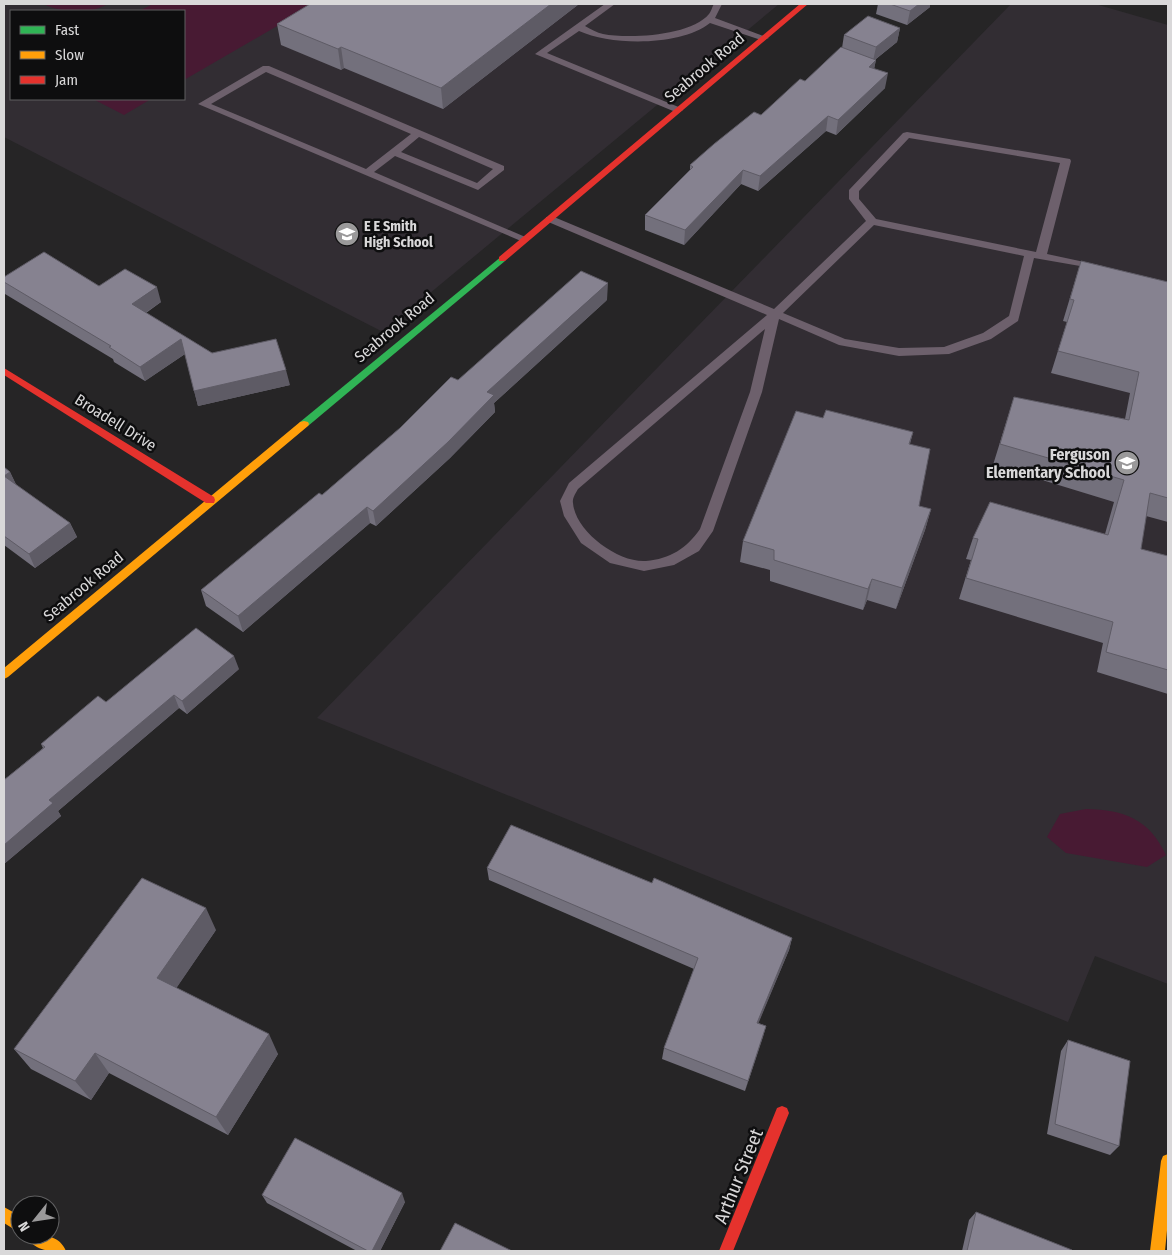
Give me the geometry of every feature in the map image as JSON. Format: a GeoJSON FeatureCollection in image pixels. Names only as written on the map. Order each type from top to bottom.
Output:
{"type":"FeatureCollection","features":[{"type":"Feature","properties":{"kind":"street","name":"Seabrook Road"},"geometry":{"type":"LineString","coordinates":[[4,674],[210,500],[525,240],[804,4]]}},
{"type":"Feature","properties":{"kind":"street","name":"Broadell Drive"},"geometry":{"type":"LineString","coordinates":[[4,372],[210,500]]}},
{"type":"Feature","properties":{"kind":"street","name":"Arthur Street"},"geometry":{"type":"LineString","coordinates":[[726,1251],[782,1113]]}},
{"type":"Feature","properties":{"kind":"street"},"geometry":{"type":"LineString","coordinates":[[1157,1251],[1168,1161]]}},
{"type":"Feature","properties":{"kind":"lane"},"geometry":{"type":"LineString","coordinates":[[611,4],[540,54],[678,110]]}},
{"type":"Feature","properties":{"kind":"lane"},"geometry":{"type":"LineString","coordinates":[[579,27],[599,36],[621,39],[687,31],[711,20],[718,4]]}},
{"type":"Feature","properties":{"kind":"lane"},"geometry":{"type":"LineString","coordinates":[[711,20],[764,38]]}},
{"type":"Feature","properties":{"kind":"lane"},"geometry":{"type":"LineString","coordinates":[[393,152],[478,186],[500,168],[266,68],[203,104],[525,240]]}},
{"type":"Feature","properties":{"kind":"lane"},"geometry":{"type":"LineString","coordinates":[[367,173],[418,133]]}},
{"type":"Feature","properties":{"kind":"lane"},"geometry":{"type":"LineString","coordinates":[[550,219],[774,315],[843,342],[899,352],[946,351],[987,336],[1014,318],[1035,254],[1066,161],[907,135],[854,190],[854,199],[872,221],[1035,254],[1114,271]]}},
{"type":"Feature","properties":{"kind":"lane"},"geometry":{"type":"LineString","coordinates":[[774,315],[756,392],[706,531],[694,548],[669,561],[644,566],[614,559],[586,540],[570,516],[566,500],[573,486],[774,315],[872,221]]}},
{"type":"Feature","properties":{"kind":"shaded area","name":"E E Smith High School"},"geometry":{"type":"Polygon","coordinates":[[[4,4],[779,4],[383,332],[4,137],[4,4]]]}},
{"type":"Feature","properties":{"kind":"shaded area"},"geometry":{"type":"Polygon","coordinates":[[[43,4],[108,4],[92,10],[59,9],[43,4]]]}},
{"type":"Feature","properties":{"kind":"shaded area"},"geometry":{"type":"Polygon","coordinates":[[[153,4],[315,4],[185,79],[185,10],[141,10],[153,4]]]}},
{"type":"Feature","properties":{"kind":"shaded area"},"geometry":{"type":"Polygon","coordinates":[[[1011,4],[1095,4],[1168,25],[1168,984],[1095,956],[1068,1022],[317,718],[1011,4]]]}},
{"type":"Feature","properties":{"kind":"shaded area"},"geometry":{"type":"Polygon","coordinates":[[[95,100],[149,100],[124,115],[95,100]]]}},
{"type":"Feature","properties":{"kind":"shaded area"},"geometry":{"type":"Polygon","coordinates":[[[1086,809],[1113,812],[1134,819],[1152,833],[1166,855],[1147,867],[1066,853],[1047,837],[1060,814],[1086,809]]]}},
{"type":"Feature","properties":{"kind":"building"},"geometry":{"type":"Polygon","coordinates":[[[310,4],[551,4],[441,88],[341,47],[338,49],[277,24],[310,4]]]}},
{"type":"Feature","properties":{"kind":"building"},"geometry":{"type":"Polygon","coordinates":[[[890,4],[919,4],[910,11],[890,4]]]}},
{"type":"Feature","properties":{"kind":"building"},"geometry":{"type":"Polygon","coordinates":[[[868,16],[900,28],[876,47],[844,35],[868,16]]]}},
{"type":"Feature","properties":{"kind":"building"},"geometry":{"type":"Polygon","coordinates":[[[841,47],[876,60],[869,67],[888,73],[838,120],[828,116],[760,176],[743,170],[685,230],[645,215],[693,167],[690,165],[714,144],[754,112],[761,115],[800,79],[805,81],[841,47]]]}},
{"type":"Feature","properties":{"kind":"building"},"geometry":{"type":"Polygon","coordinates":[[[44,252],[99,286],[125,269],[157,287],[132,304],[212,353],[276,339],[286,370],[194,391],[181,339],[140,367],[109,347],[111,346],[4,282],[4,277],[44,252]]]}},
{"type":"Feature","properties":{"kind":"building"},"geometry":{"type":"Polygon","coordinates":[[[1081,261],[1168,282],[1168,498],[1150,493],[1141,549],[1168,556],[1168,670],[1106,652],[1113,622],[966,578],[978,539],[973,538],[990,502],[1108,535],[1124,480],[1000,444],[1014,397],[1129,420],[1139,372],[1058,351],[1074,300],[1070,299],[1081,261]]]}},
{"type":"Feature","properties":{"kind":"building"},"geometry":{"type":"Polygon","coordinates":[[[581,271],[608,283],[487,392],[494,395],[448,442],[373,511],[367,507],[238,616],[201,590],[319,493],[322,495],[400,428],[451,377],[458,380],[581,271]]]}},
{"type":"Feature","properties":{"kind":"building"},"geometry":{"type":"Polygon","coordinates":[[[826,410],[913,432],[909,444],[930,449],[919,506],[931,509],[902,588],[872,579],[868,589],[774,560],[774,550],[743,541],[796,411],[823,418],[826,410]]]}},
{"type":"Feature","properties":{"kind":"building"},"geometry":{"type":"Polygon","coordinates":[[[4,467],[10,472],[4,476],[4,467]]]}},
{"type":"Feature","properties":{"kind":"building"},"geometry":{"type":"Polygon","coordinates":[[[4,476],[70,523],[29,554],[4,536],[4,476]]]}},
{"type":"Feature","properties":{"kind":"building"},"geometry":{"type":"Polygon","coordinates":[[[196,628],[234,656],[182,701],[174,695],[49,800],[53,803],[4,845],[4,780],[45,747],[41,744],[98,696],[106,702],[196,628]]]}},
{"type":"Feature","properties":{"kind":"building"},"geometry":{"type":"Polygon","coordinates":[[[511,825],[652,883],[654,878],[792,938],[757,1023],[766,1026],[748,1081],[664,1048],[698,958],[487,868],[511,825]]]}},
{"type":"Feature","properties":{"kind":"building"},"geometry":{"type":"Polygon","coordinates":[[[142,878],[206,908],[157,978],[269,1034],[216,1117],[95,1053],[75,1081],[14,1049],[142,878]]]}},
{"type":"Feature","properties":{"kind":"building"},"geometry":{"type":"Polygon","coordinates":[[[1068,1040],[1130,1061],[1119,1146],[1055,1124],[1068,1040]]]}},
{"type":"Feature","properties":{"kind":"building"},"geometry":{"type":"Polygon","coordinates":[[[295,1138],[402,1193],[372,1251],[368,1251],[262,1195],[295,1138]]]}},
{"type":"Feature","properties":{"kind":"building"},"geometry":{"type":"Polygon","coordinates":[[[976,1212],[1072,1250],[1072,1251],[967,1251],[976,1212]]]}},
{"type":"Feature","properties":{"kind":"building"},"geometry":{"type":"Polygon","coordinates":[[[455,1223],[512,1251],[440,1251],[455,1223]]]}},
{"type":"Feature","properties":{"kind":"traffic: fast"},"geometry":{"type":"LineString","coordinates":[[304,424],[502,259]]}},
{"type":"Feature","properties":{"kind":"traffic: slow"},"geometry":{"type":"LineString","coordinates":[[4,674],[304,424]]}},
{"type":"Feature","properties":{"kind":"traffic: slow"},"geometry":{"type":"LineString","coordinates":[[1157,1251],[1168,1161]]}},
{"type":"Feature","properties":{"kind":"traffic: slow"},"geometry":{"type":"LineString","coordinates":[[4,1214],[10,1218]]}},
{"type":"Feature","properties":{"kind":"traffic: slow"},"geometry":{"type":"LineString","coordinates":[[49,1245],[58,1251]]}},
{"type":"Feature","properties":{"kind":"traffic: jam"},"geometry":{"type":"LineString","coordinates":[[502,259],[804,4]]}},
{"type":"Feature","properties":{"kind":"traffic: jam"},"geometry":{"type":"LineString","coordinates":[[4,371],[210,500]]}},
{"type":"Feature","properties":{"kind":"traffic: jam"},"geometry":{"type":"LineString","coordinates":[[726,1251],[782,1113]]}},
{"type":"Feature","properties":{"kind":"place","name":"E E Smith High School"},"geometry":{"type":"Point","coordinates":[347,234]}},
{"type":"Feature","properties":{"kind":"place","name":"Ferguson Elementary School"},"geometry":{"type":"Point","coordinates":[1127,463]}}]}
